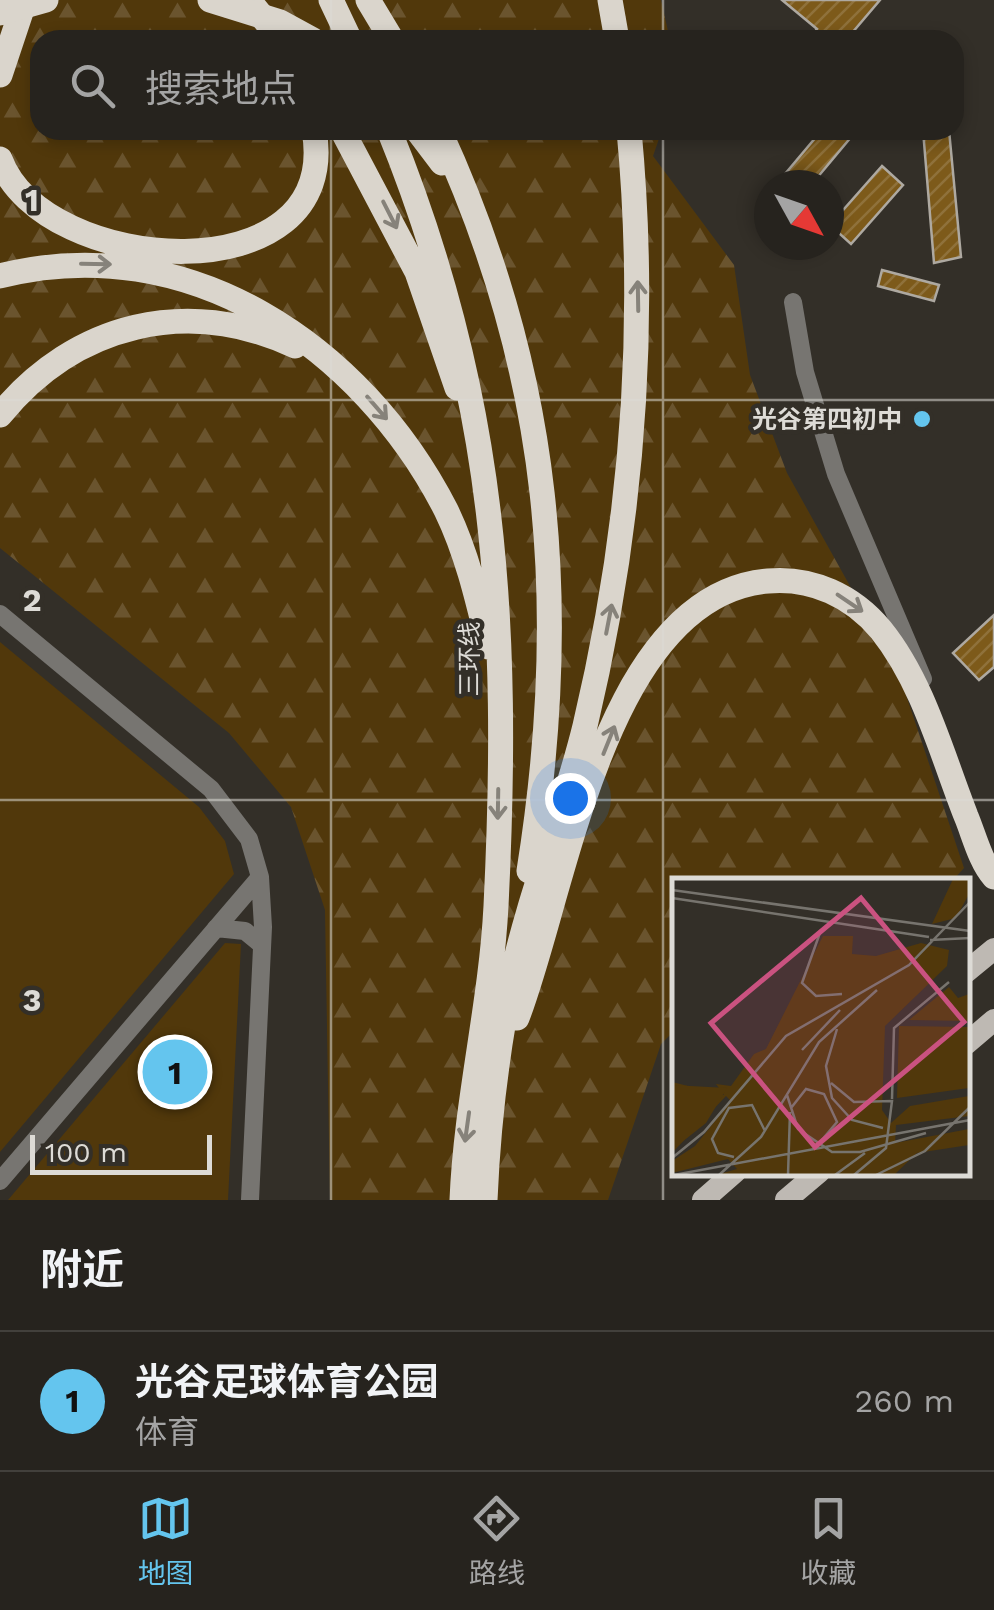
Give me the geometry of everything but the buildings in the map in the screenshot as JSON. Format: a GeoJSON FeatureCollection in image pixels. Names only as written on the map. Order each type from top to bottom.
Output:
{"type":"FeatureCollection","features":[{"type":"Feature","properties":{"kind":"highway"},"geometry":{"type":"LineString","coordinates":[[0,38],[23,0]]}},
{"type":"Feature","properties":{"kind":"highway"},"geometry":{"type":"LineString","coordinates":[[0,75],[23,0]]}},
{"type":"Feature","properties":{"kind":"highway"},"geometry":{"type":"LineString","coordinates":[[0,13],[46,0]]}},
{"type":"Feature","properties":{"kind":"highway"},"geometry":{"type":"LineString","coordinates":[[210,0],[295,30]]}},
{"type":"Feature","properties":{"kind":"highway"},"geometry":{"type":"LineString","coordinates":[[249,0],[273,30]]}},
{"type":"Feature","properties":{"kind":"highway"},"geometry":{"type":"LineString","coordinates":[[332,0],[346,30]]}},
{"type":"Feature","properties":{"kind":"highway"},"geometry":{"type":"LineString","coordinates":[[368,0],[386,30]]}},
{"type":"Feature","properties":{"kind":"highway"},"geometry":{"type":"LineString","coordinates":[[610,0],[615,30]]}},
{"type":"Feature","properties":{"kind":"highway"},"geometry":{"type":"LineString","coordinates":[[0,159],[14,187],[30,203],[69,228],[99,238],[211,252],[251,242],[286,218],[310,183],[314,140]]}},
{"type":"Feature","properties":{"kind":"highway"},"geometry":{"type":"LineString","coordinates":[[348,140],[398,230],[422,287],[455,382],[493,534]]}},
{"type":"Feature","properties":{"kind":"highway","name":"三环线"},"geometry":{"type":"LineString","coordinates":[[393,140],[428,229],[459,336],[479,430],[493,534],[500,706],[496,909],[464,1148],[462,1200]]}},
{"type":"Feature","properties":{"kind":"highway"},"geometry":{"type":"LineString","coordinates":[[424,140],[456,185],[484,236]]}},
{"type":"Feature","properties":{"kind":"highway"},"geometry":{"type":"LineString","coordinates":[[443,140],[484,236],[527,392],[549,533],[550,808]]}},
{"type":"Feature","properties":{"kind":"highway"},"geometry":{"type":"LineString","coordinates":[[486,1200],[512,980],[550,808],[603,646],[631,475],[638,304],[630,140]]}},
{"type":"Feature","properties":{"kind":"highway"},"geometry":{"type":"LineString","coordinates":[[0,276],[73,264],[163,272],[244,302],[306,340],[340,369],[398,432],[448,514],[477,597],[500,706]]}},
{"type":"Feature","properties":{"kind":"highway"},"geometry":{"type":"LineString","coordinates":[[0,415],[57,361],[92,340],[130,326],[170,319],[210,320],[249,329],[340,369]]}},
{"type":"Feature","properties":{"kind":"highway"},"geometry":{"type":"LineString","coordinates":[[500,1065],[523,1003],[568,850],[631,689],[667,636],[687,617],[732,588],[755,582],[804,582],[827,589],[868,616],[894,650],[915,689],[994,877]]}},
{"type":"Feature","properties":{"kind":"main road"},"geometry":{"type":"LineString","coordinates":[[969,970],[994,949]]}},
{"type":"Feature","properties":{"kind":"main road"},"geometry":{"type":"LineString","coordinates":[[969,1041],[994,1020]]}},
{"type":"Feature","properties":{"kind":"main road"},"geometry":{"type":"LineString","coordinates":[[703,1200],[732,1175]]}},
{"type":"Feature","properties":{"kind":"main road"},"geometry":{"type":"LineString","coordinates":[[786,1200],[815,1175]]}},
{"type":"Feature","properties":{"kind":"street"},"geometry":{"type":"LineString","coordinates":[[793,302],[805,372],[836,474],[994,856]]}},
{"type":"Feature","properties":{"kind":"street"},"geometry":{"type":"LineString","coordinates":[[0,614],[226,804],[249,839],[260,877],[262,945],[250,1200]]}},
{"type":"Feature","properties":{"kind":"street"},"geometry":{"type":"LineString","coordinates":[[0,1181],[260,877]]}},
{"type":"Feature","properties":{"kind":"street"},"geometry":{"type":"LineString","coordinates":[[216,928],[245,931],[262,945]]}},
{"type":"Feature","properties":{"kind":"green space"},"geometry":{"type":"Polygon","coordinates":[[[0,0],[661,0],[668,30],[30,30],[30,140],[659,140],[653,156],[734,265],[750,375],[787,473],[899,674],[964,868],[955,878],[672,878],[672,1033],[661,1044],[608,1200],[330,1200],[325,910],[291,807],[229,733],[0,548],[0,0]]]}},
{"type":"Feature","properties":{"kind":"green space"},"geometry":{"type":"Polygon","coordinates":[[[0,642],[199,807],[225,841],[234,874],[0,1152],[0,642]]]}},
{"type":"Feature","properties":{"kind":"green space"},"geometry":{"type":"Polygon","coordinates":[[[225,943],[241,944],[228,1200],[8,1200],[225,943]]]}},
{"type":"Feature","properties":{"kind":"place","name":"光谷第四初中"},"geometry":{"type":"Point","coordinates":[922,419]}},
{"type":"Feature","properties":{"kind":"place","name":"光谷足球体育公园"},"geometry":{"type":"Point","coordinates":[175,1072]}}]}
